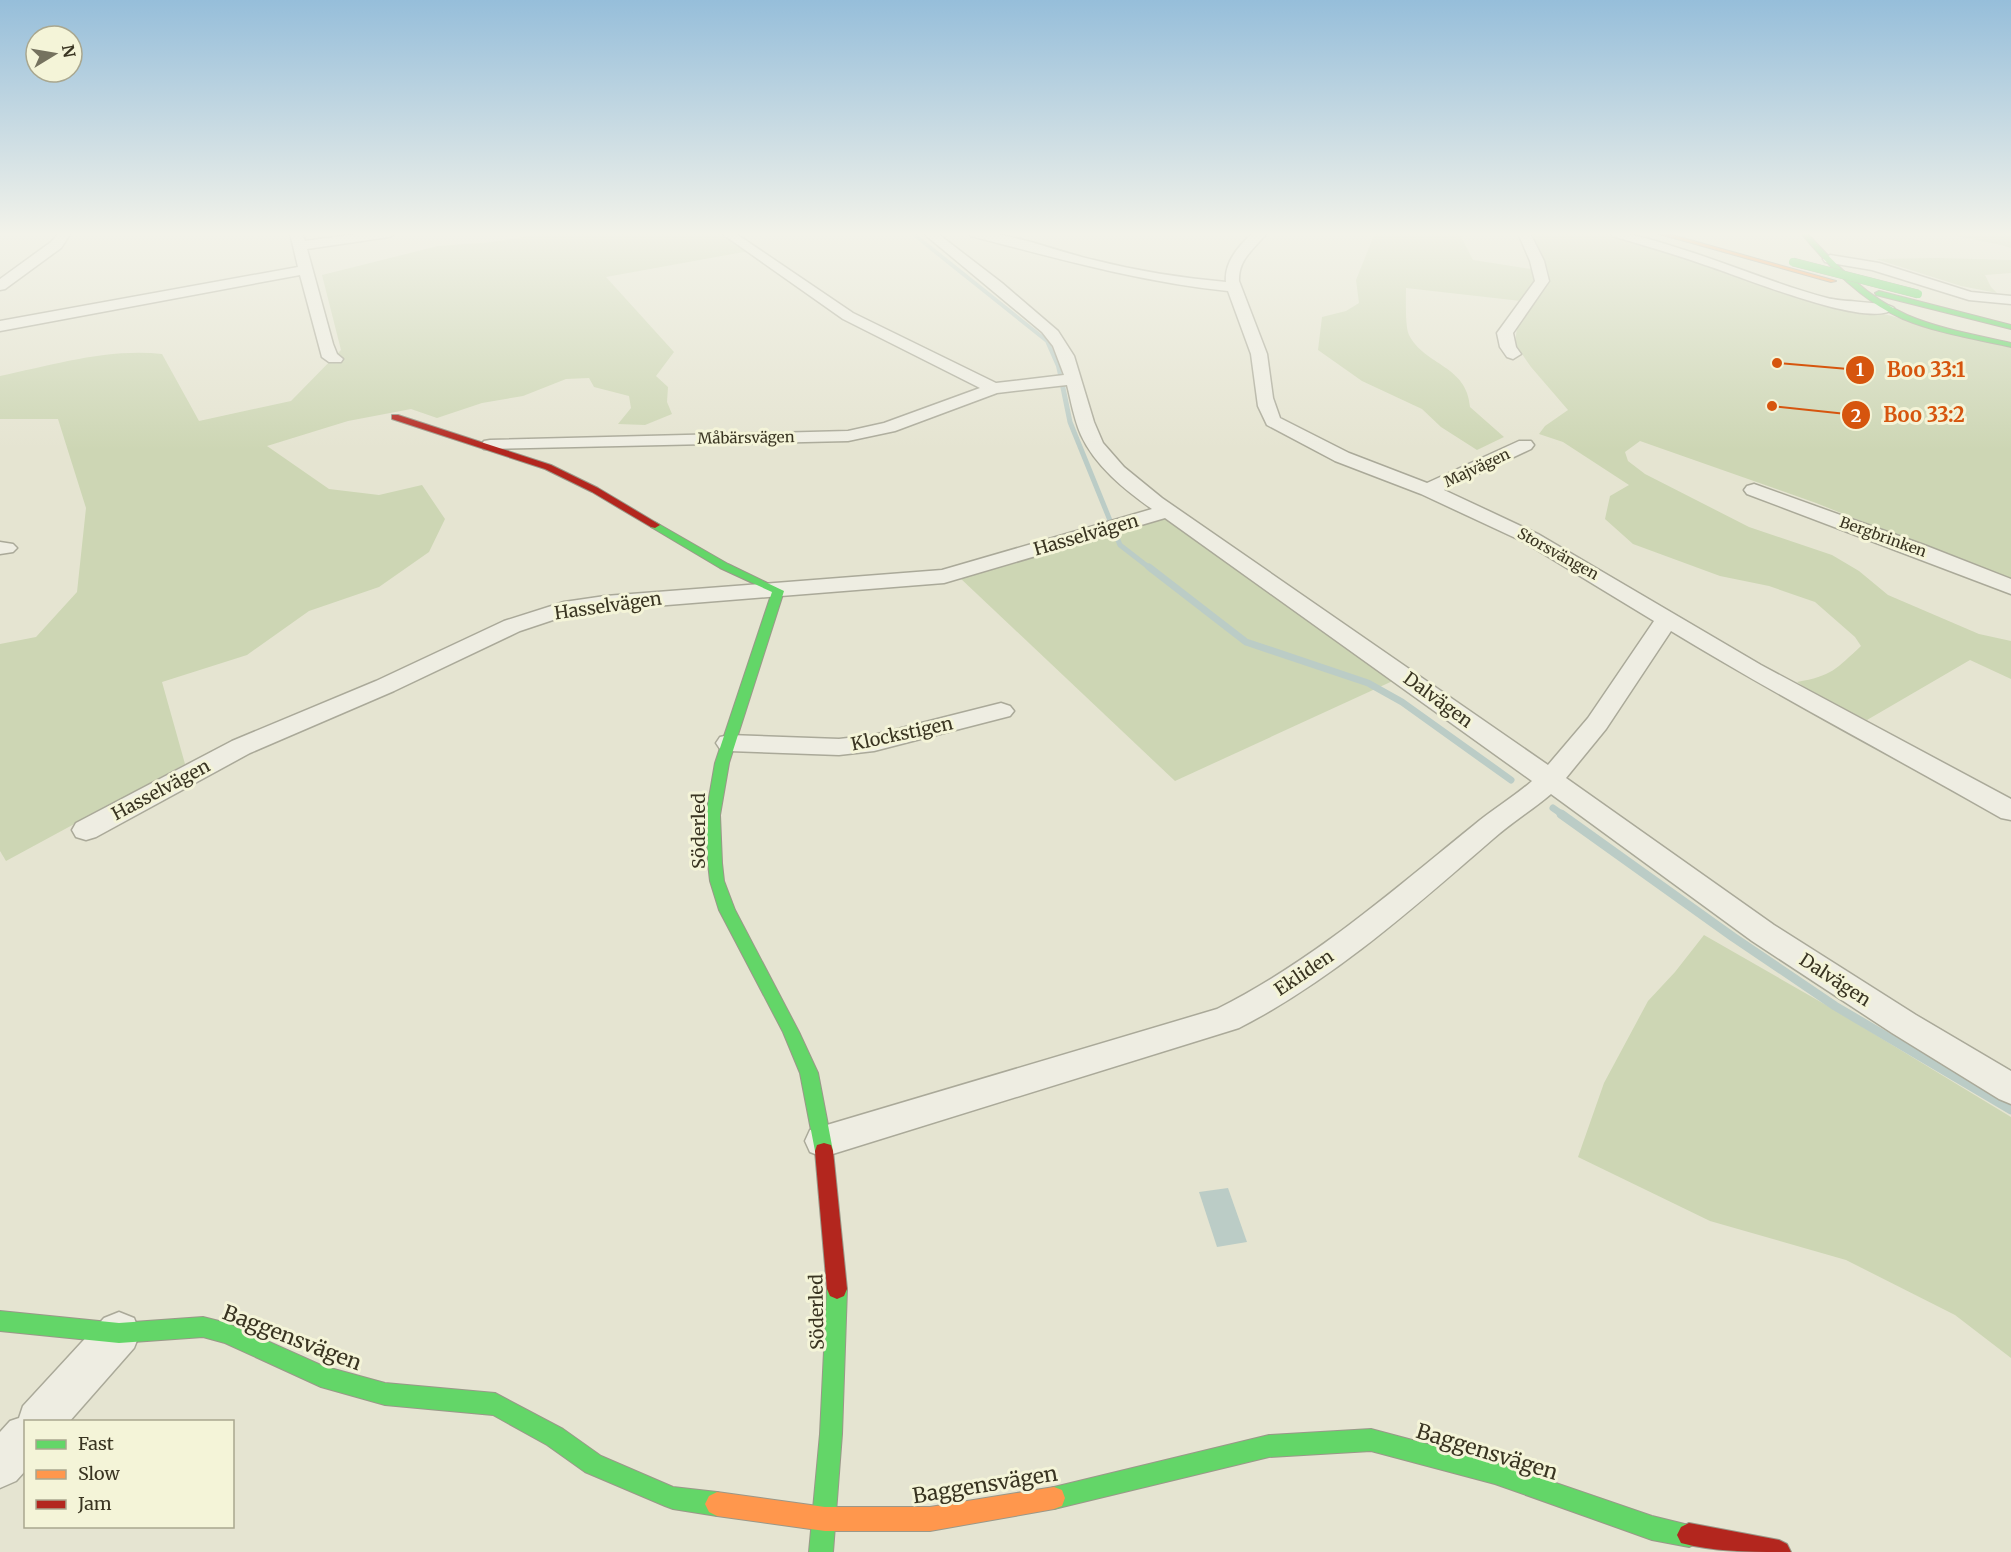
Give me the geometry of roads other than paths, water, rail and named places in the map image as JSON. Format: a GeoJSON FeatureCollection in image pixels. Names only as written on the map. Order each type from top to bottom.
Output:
{"type":"FeatureCollection","features":[{"type":"Feature","properties":{"kind":"main road"},"geometry":{"type":"LineString","coordinates":[[1884,305],[1937,327],[2011,345]]}},
{"type":"Feature","properties":{"kind":"main road"},"geometry":{"type":"LineString","coordinates":[[1925,305],[2011,327]]}},
{"type":"Feature","properties":{"kind":"main road"},"geometry":{"type":"LineString","coordinates":[[1964,305],[2011,317]]}},
{"type":"Feature","properties":{"kind":"main road"},"geometry":{"type":"LineString","coordinates":[[395,417],[518,454],[569,477],[744,578],[778,591]]}},
{"type":"Feature","properties":{"kind":"main road","name":"Söderled"},"geometry":{"type":"LineString","coordinates":[[778,591],[722,763],[713,815],[717,881],[727,909],[791,1032],[809,1073],[823,1141],[837,1292],[822,1552]]}},
{"type":"Feature","properties":{"kind":"main road","name":"Baggensvägen"},"geometry":{"type":"LineString","coordinates":[[0,1321],[119,1332],[203,1327],[227,1333],[321,1376],[374,1391],[495,1404],[555,1437],[593,1464],[673,1498],[825,1520],[930,1519],[1032,1503],[1269,1446],[1371,1440],[1495,1473],[1652,1528],[1779,1552]]}},
{"type":"Feature","properties":{"kind":"street"},"geometry":{"type":"LineString","coordinates":[[0,326],[112,305]]}},
{"type":"Feature","properties":{"kind":"street"},"geometry":{"type":"LineString","coordinates":[[314,305],[325,344],[330,357],[335,360]]}},
{"type":"Feature","properties":{"kind":"street"},"geometry":{"type":"LineString","coordinates":[[833,305],[879,333],[994,388]]}},
{"type":"Feature","properties":{"kind":"street","name":"Dalvägen"},"geometry":{"type":"LineString","coordinates":[[1020,305],[1045,327],[1060,345],[1072,369],[1072,379],[1089,434],[1119,474],[1763,933],[1904,1024],[2011,1089]]}},
{"type":"Feature","properties":{"kind":"street","name":"Storsvängen"},"geometry":{"type":"LineString","coordinates":[[1240,305],[1260,355],[1267,413],[1274,421],[1342,457],[1428,490],[1531,538],[1752,670],[1892,744],[2011,811]]}},
{"type":"Feature","properties":{"kind":"street"},"geometry":{"type":"LineString","coordinates":[[1514,354],[1508,347],[1505,333],[1525,305]]}},
{"type":"Feature","properties":{"kind":"street"},"geometry":{"type":"LineString","coordinates":[[1843,305],[1887,308]]}},
{"type":"Feature","properties":{"kind":"street","name":"Måbärsvägen"},"geometry":{"type":"LineString","coordinates":[[490,445],[848,436],[890,427],[994,388],[1072,379]]}},
{"type":"Feature","properties":{"kind":"street","name":"Majvägen"},"geometry":{"type":"LineString","coordinates":[[1428,490],[1526,445]]}},
{"type":"Feature","properties":{"kind":"street","name":"Bergbrinken"},"geometry":{"type":"LineString","coordinates":[[1754,490],[1917,549],[2011,587]]}},
{"type":"Feature","properties":{"kind":"street","name":"Hasselvägen"},"geometry":{"type":"LineString","coordinates":[[86,830],[241,747],[385,686],[536,617],[564,609],[604,603],[778,591],[944,576],[1168,511]]}},
{"type":"Feature","properties":{"kind":"street","name":"Ekliden"},"geometry":{"type":"LineString","coordinates":[[823,1141],[1143,1046],[1227,1019],[1253,1007],[1308,972],[1363,931],[1493,823],[1548,781],[1594,729],[1667,619]]}},
{"type":"Feature","properties":{"kind":"street","name":"Klockstigen"},"geometry":{"type":"LineString","coordinates":[[729,743],[839,747],[874,743],[1001,711]]}},
{"type":"Feature","properties":{"kind":"street"},"geometry":{"type":"LineString","coordinates":[[41,1420],[119,1332]]}},
{"type":"Feature","properties":{"kind":"street"},"geometry":{"type":"LineString","coordinates":[[0,1465],[24,1439]]}},
{"type":"Feature","properties":{"kind":"waterway"},"geometry":{"type":"LineString","coordinates":[[1003,305],[1047,341],[1061,379]]}},
{"type":"Feature","properties":{"kind":"waterway"},"geometry":{"type":"LineString","coordinates":[[1061,378],[1070,422],[1120,545],[1151,569]]}},
{"type":"Feature","properties":{"kind":"waterway"},"geometry":{"type":"LineString","coordinates":[[1149,567],[1246,642],[1368,683],[1402,702],[1511,780]]}},
{"type":"Feature","properties":{"kind":"waterway"},"geometry":{"type":"LineString","coordinates":[[1553,808],[1563,815]]}},
{"type":"Feature","properties":{"kind":"waterway"},"geometry":{"type":"LineString","coordinates":[[1561,814],[1733,937],[1835,1006],[2011,1110]]}},
{"type":"Feature","properties":{"kind":"place","name":"Boo 33:1"},"geometry":{"type":"Point","coordinates":[1777,363]}},
{"type":"Feature","properties":{"kind":"place","name":"Boo 33:2"},"geometry":{"type":"Point","coordinates":[1772,406]}}]}
